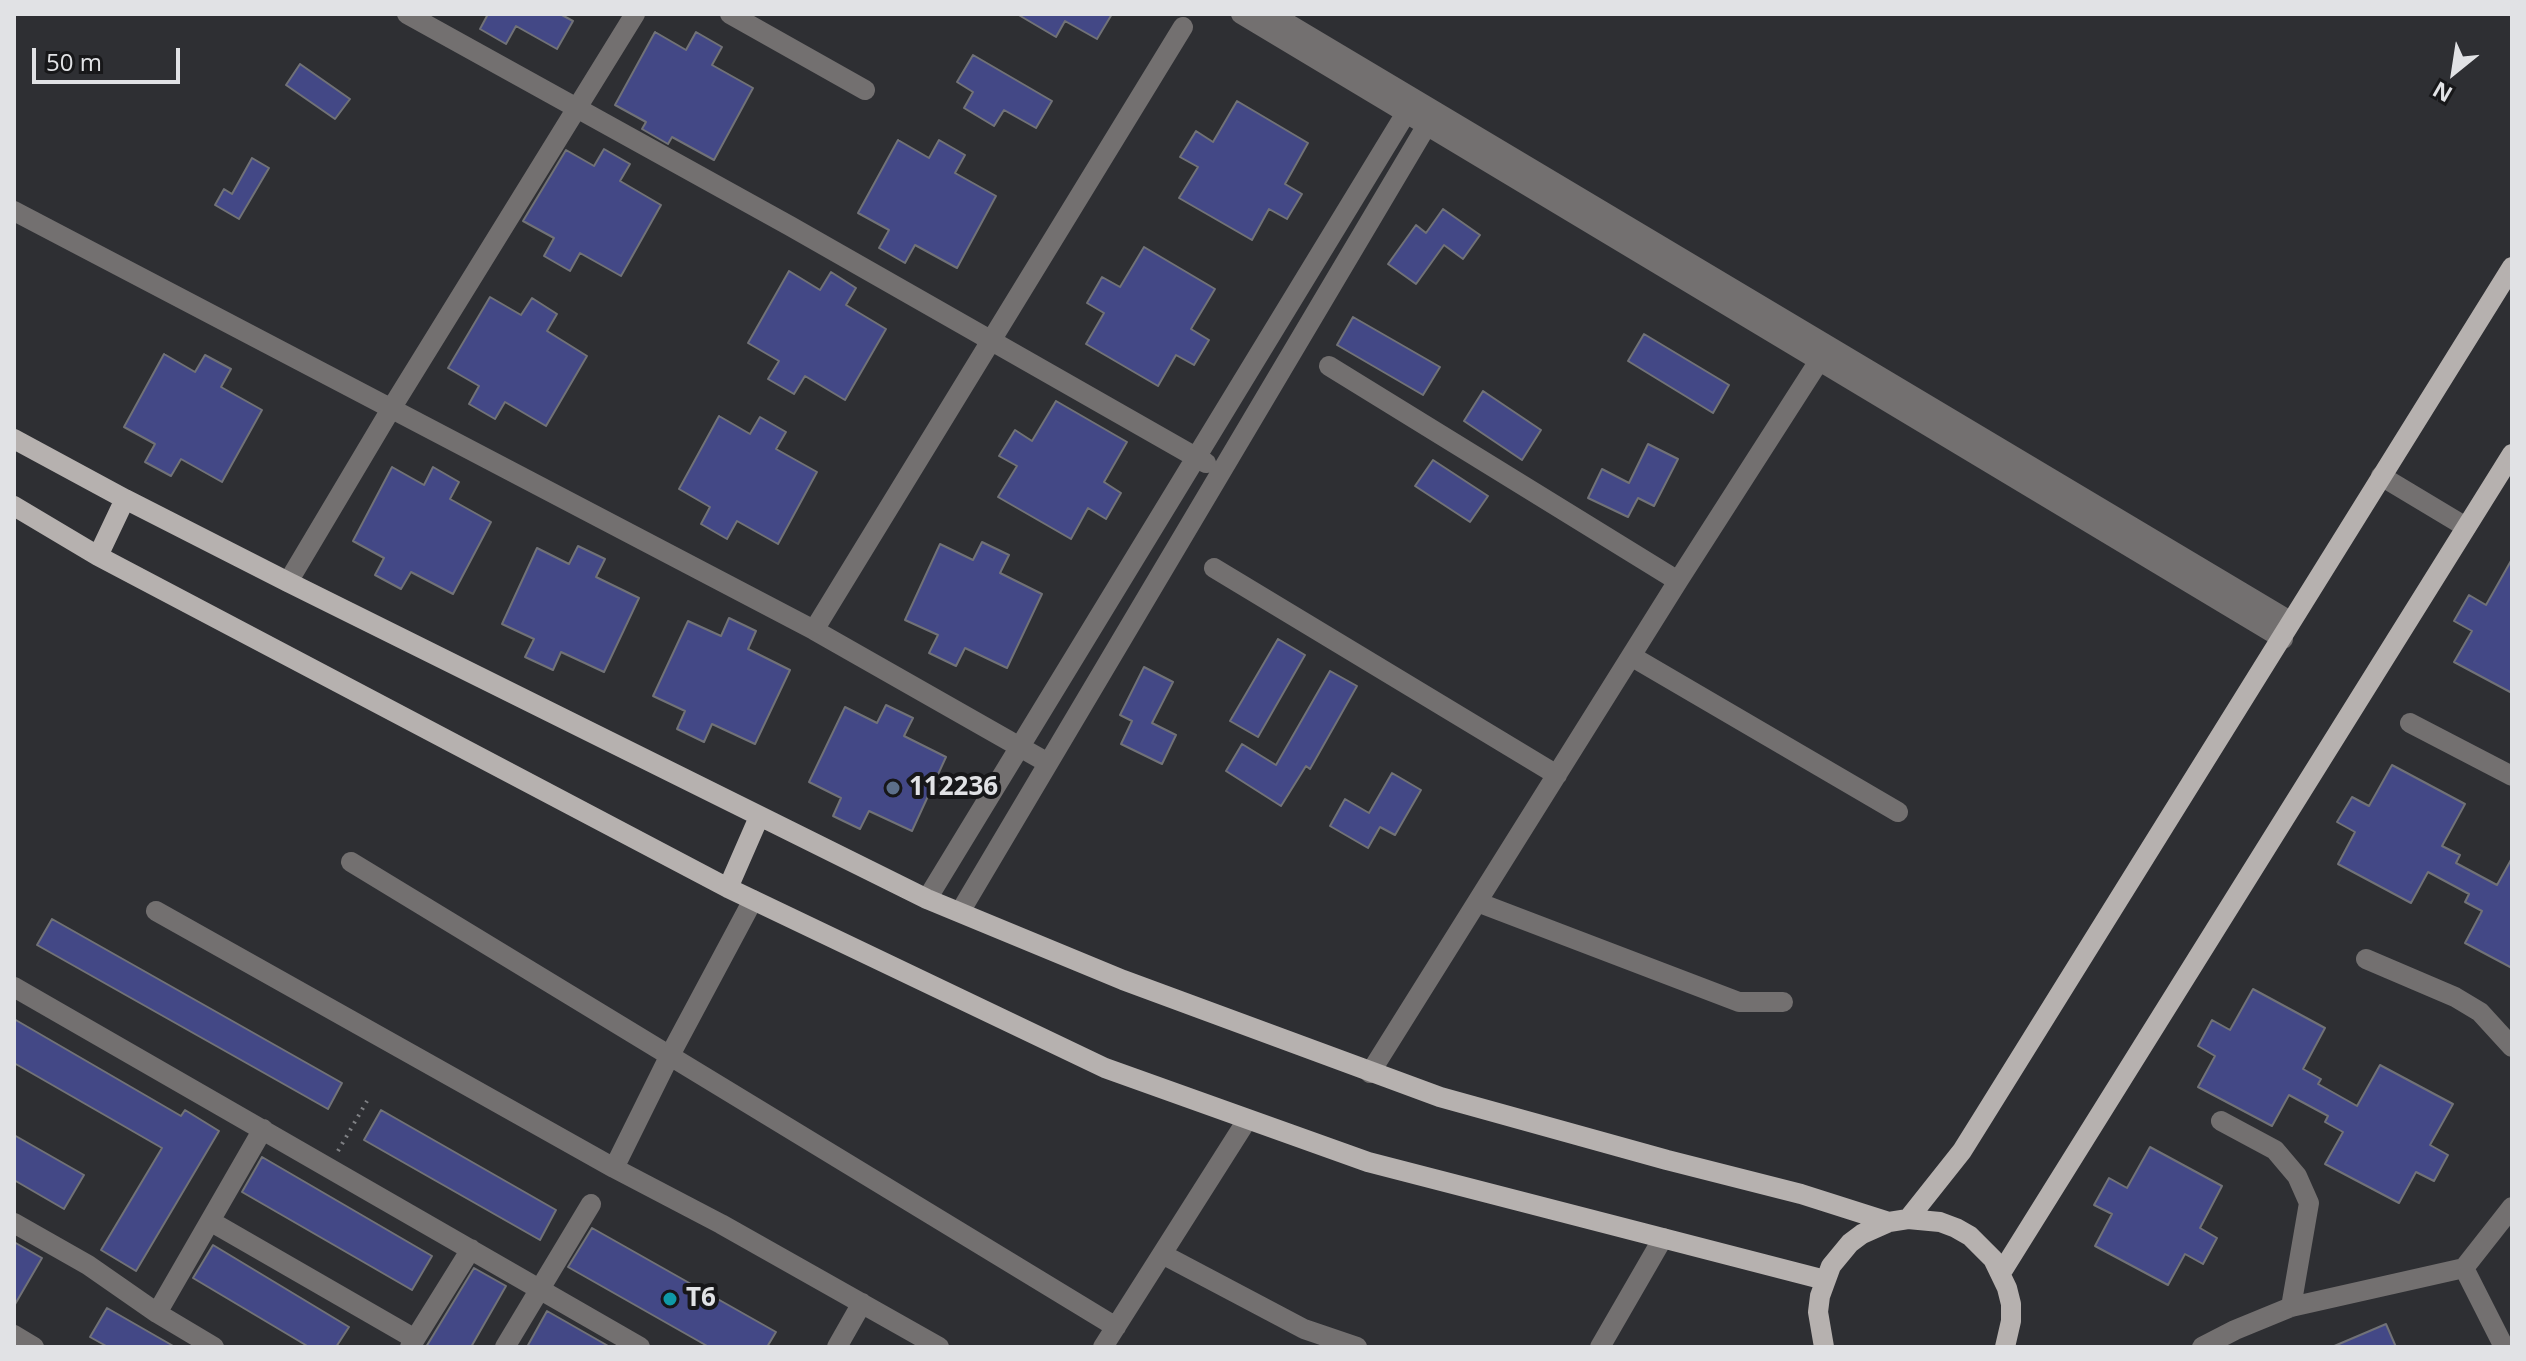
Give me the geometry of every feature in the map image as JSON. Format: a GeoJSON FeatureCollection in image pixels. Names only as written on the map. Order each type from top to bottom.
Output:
{"type":"FeatureCollection","features":[{"type":"Feature","properties":{"kind":"main road"},"geometry":{"type":"LineString","coordinates":[[1824,1347],[1818,1312],[1831,1266],[1850,1243],[1875,1227],[1898,1220],[1962,1151],[2512,267]]}},
{"type":"Feature","properties":{"kind":"main road"},"geometry":{"type":"LineString","coordinates":[[14,439],[288,582],[927,899],[1123,980],[1440,1097],[1898,1220],[1940,1222],[1970,1236],[1993,1259],[2001,1273],[2011,1304],[2005,1347]]}},
{"type":"Feature","properties":{"kind":"main road"},"geometry":{"type":"LineString","coordinates":[[2001,1273],[2512,454]]}},
{"type":"Feature","properties":{"kind":"main road"},"geometry":{"type":"LineString","coordinates":[[98,556],[125,499]]}},
{"type":"Feature","properties":{"kind":"main road"},"geometry":{"type":"LineString","coordinates":[[14,506],[98,556],[728,888],[1105,1068],[1368,1162],[1825,1280]]}},
{"type":"Feature","properties":{"kind":"main road"},"geometry":{"type":"LineString","coordinates":[[728,888],[759,817]]}},
{"type":"Feature","properties":{"kind":"street"},"geometry":{"type":"LineString","coordinates":[[407,14],[1220,470]]}},
{"type":"Feature","properties":{"kind":"street"},"geometry":{"type":"LineString","coordinates":[[288,582],[635,14]]}},
{"type":"Feature","properties":{"kind":"street"},"geometry":{"type":"LineString","coordinates":[[730,14],[865,90]]}},
{"type":"Feature","properties":{"kind":"street"},"geometry":{"type":"LineString","coordinates":[[1241,14],[1415,109],[2287,630]]}},
{"type":"Feature","properties":{"kind":"street"},"geometry":{"type":"LineString","coordinates":[[1272,14],[1415,109],[1427,125],[1819,361],[2287,630]]}},
{"type":"Feature","properties":{"kind":"street"},"geometry":{"type":"LineString","coordinates":[[814,630],[1183,27]]}},
{"type":"Feature","properties":{"kind":"street"},"geometry":{"type":"LineString","coordinates":[[927,899],[1195,457],[1415,109]]}},
{"type":"Feature","properties":{"kind":"street"},"geometry":{"type":"LineString","coordinates":[[960,912],[1427,125]]}},
{"type":"Feature","properties":{"kind":"street"},"geometry":{"type":"LineString","coordinates":[[14,211],[814,630],[1048,763]]}},
{"type":"Feature","properties":{"kind":"street"},"geometry":{"type":"LineString","coordinates":[[1370,1073],[1819,361]]}},
{"type":"Feature","properties":{"kind":"street"},"geometry":{"type":"LineString","coordinates":[[1329,366],[1678,581]]}},
{"type":"Feature","properties":{"kind":"street"},"geometry":{"type":"LineString","coordinates":[[2381,476],[2466,527]]}},
{"type":"Feature","properties":{"kind":"street"},"geometry":{"type":"LineString","coordinates":[[1214,568],[1557,775]]}},
{"type":"Feature","properties":{"kind":"street"},"geometry":{"type":"LineString","coordinates":[[1631,656],[1898,812]]}},
{"type":"Feature","properties":{"kind":"street"},"geometry":{"type":"LineString","coordinates":[[2410,723],[2512,776]]}},
{"type":"Feature","properties":{"kind":"street"},"geometry":{"type":"LineString","coordinates":[[351,862],[1116,1327]]}},
{"type":"Feature","properties":{"kind":"street"},"geometry":{"type":"LineString","coordinates":[[614,1168],[753,900]]}},
{"type":"Feature","properties":{"kind":"street"},"geometry":{"type":"LineString","coordinates":[[1477,902],[1739,1002],[1783,1002]]}},
{"type":"Feature","properties":{"kind":"street"},"geometry":{"type":"LineString","coordinates":[[156,911],[939,1347]]}},
{"type":"Feature","properties":{"kind":"street"},"geometry":{"type":"LineString","coordinates":[[2366,959],[2455,997],[2480,1012],[2512,1047]]}},
{"type":"Feature","properties":{"kind":"street"},"geometry":{"type":"LineString","coordinates":[[14,987],[640,1347]]}},
{"type":"Feature","properties":{"kind":"street"},"geometry":{"type":"LineString","coordinates":[[1103,1347],[1247,1120]]}},
{"type":"Feature","properties":{"kind":"street"},"geometry":{"type":"LineString","coordinates":[[2221,1121],[2275,1150],[2297,1176],[2309,1203],[2291,1307]]}},
{"type":"Feature","properties":{"kind":"street"},"geometry":{"type":"LineString","coordinates":[[157,1313],[263,1129]]}},
{"type":"Feature","properties":{"kind":"street"},"geometry":{"type":"LineString","coordinates":[[505,1347],[591,1204]]}},
{"type":"Feature","properties":{"kind":"street"},"geometry":{"type":"LineString","coordinates":[[2202,1347],[2240,1338],[2291,1307],[2464,1268],[2512,1207]]}},
{"type":"Feature","properties":{"kind":"street"},"geometry":{"type":"LineString","coordinates":[[210,1221],[412,1343],[471,1249]]}},
{"type":"Feature","properties":{"kind":"street"},"geometry":{"type":"LineString","coordinates":[[14,1223],[88,1265],[157,1313],[214,1347]]}},
{"type":"Feature","properties":{"kind":"street"},"geometry":{"type":"LineString","coordinates":[[1600,1347],[1663,1238]]}},
{"type":"Feature","properties":{"kind":"street"},"geometry":{"type":"LineString","coordinates":[[1162,1254],[1304,1329],[1357,1347]]}},
{"type":"Feature","properties":{"kind":"street"},"geometry":{"type":"LineString","coordinates":[[2464,1268],[2504,1347]]}},
{"type":"Feature","properties":{"kind":"street"},"geometry":{"type":"LineString","coordinates":[[837,1347],[862,1303]]}},
{"type":"Feature","properties":{"kind":"street"},"geometry":{"type":"LineString","coordinates":[[1293,1347],[1304,1329]]}},
{"type":"Feature","properties":{"kind":"street"},"geometry":{"type":"LineString","coordinates":[[14,1335],[34,1347]]}},
{"type":"Feature","properties":{"kind":"path"},"geometry":{"type":"LineString","coordinates":[[329,1167],[367,1101]]}},
{"type":"Feature","properties":{"kind":"building"},"geometry":{"type":"Polygon","coordinates":[[[488,14],[560,14],[573,21],[557,49],[516,26],[506,44],[480,29],[488,14]]]}},
{"type":"Feature","properties":{"kind":"building"},"geometry":{"type":"Polygon","coordinates":[[[1017,14],[1112,14],[1097,39],[1065,21],[1056,37],[1017,14]]]}},
{"type":"Feature","properties":{"kind":"building"},"geometry":{"type":"Polygon","coordinates":[[[655,32],[686,50],[696,32],[722,47],[712,65],[753,88],[714,160],[672,137],[668,144],[642,129],[646,122],[615,105],[655,32]]]}},
{"type":"Feature","properties":{"kind":"building"},"geometry":{"type":"Polygon","coordinates":[[[973,55],[1052,101],[1036,128],[1004,110],[994,126],[964,108],[973,92],[957,82],[973,55]]]}},
{"type":"Feature","properties":{"kind":"building"},"geometry":{"type":"Polygon","coordinates":[[[300,64],[350,99],[335,119],[286,85],[300,64]]]}},
{"type":"Feature","properties":{"kind":"building"},"geometry":{"type":"Polygon","coordinates":[[[1237,101],[1308,143],[1285,184],[1302,194],[1287,219],[1269,209],[1252,240],[1179,198],[1198,167],[1180,157],[1196,131],[1213,142],[1237,101]]]}},
{"type":"Feature","properties":{"kind":"building"},"geometry":{"type":"Polygon","coordinates":[[[898,140],[929,158],[939,140],[965,155],[955,173],[996,196],[957,268],[915,245],[905,263],[879,248],[889,230],[858,213],[898,140]]]}},
{"type":"Feature","properties":{"kind":"building"},"geometry":{"type":"Polygon","coordinates":[[[604,149],[630,164],[620,181],[661,205],[621,276],[580,253],[570,271],[544,256],[554,238],[523,221],[566,150],[594,166],[604,149]]]}},
{"type":"Feature","properties":{"kind":"building"},"geometry":{"type":"Polygon","coordinates":[[[252,158],[269,168],[239,219],[215,205],[224,189],[232,194],[252,158]]]}},
{"type":"Feature","properties":{"kind":"building"},"geometry":{"type":"Polygon","coordinates":[[[1443,209],[1480,235],[1463,259],[1444,245],[1416,284],[1388,264],[1416,225],[1426,233],[1443,209]]]}},
{"type":"Feature","properties":{"kind":"building"},"geometry":{"type":"Polygon","coordinates":[[[1144,247],[1215,289],[1191,329],[1209,340],[1194,365],[1176,355],[1158,386],[1086,344],[1104,313],[1087,303],[1102,277],[1120,287],[1144,247]]]}},
{"type":"Feature","properties":{"kind":"building"},"geometry":{"type":"Polygon","coordinates":[[[789,271],[820,290],[831,272],[856,288],[846,305],[886,329],[845,400],[805,376],[794,394],[768,379],[779,361],[748,343],[789,271]]]}},
{"type":"Feature","properties":{"kind":"building"},"geometry":{"type":"Polygon","coordinates":[[[490,297],[521,315],[532,298],[557,314],[547,331],[587,356],[546,426],[505,402],[495,419],[469,404],[479,386],[448,368],[490,297]]]}},
{"type":"Feature","properties":{"kind":"building"},"geometry":{"type":"Polygon","coordinates":[[[1353,317],[1440,367],[1423,395],[1337,345],[1353,317]]]}},
{"type":"Feature","properties":{"kind":"building"},"geometry":{"type":"Polygon","coordinates":[[[1644,334],[1729,385],[1713,413],[1628,361],[1644,334]]]}},
{"type":"Feature","properties":{"kind":"building"},"geometry":{"type":"Polygon","coordinates":[[[164,354],[195,372],[205,355],[231,369],[221,387],[262,410],[222,482],[181,459],[171,476],[145,462],[155,444],[124,427],[164,354]]]}},
{"type":"Feature","properties":{"kind":"building"},"geometry":{"type":"Polygon","coordinates":[[[1483,391],[1541,430],[1522,460],[1464,421],[1483,391]]]}},
{"type":"Feature","properties":{"kind":"building"},"geometry":{"type":"Polygon","coordinates":[[[1056,401],[1127,442],[1104,482],[1121,493],[1106,519],[1088,508],[1071,539],[998,497],[1017,466],[999,456],[1015,430],[1032,441],[1056,401]]]}},
{"type":"Feature","properties":{"kind":"building"},"geometry":{"type":"Polygon","coordinates":[[[719,416],[750,434],[760,417],[786,432],[776,449],[817,472],[778,544],[737,521],[727,539],[701,524],[710,507],[679,489],[719,416]]]}},
{"type":"Feature","properties":{"kind":"building"},"geometry":{"type":"Polygon","coordinates":[[[1648,444],[1678,459],[1654,506],[1638,498],[1628,517],[1588,498],[1602,469],[1629,483],[1648,444]]]}},
{"type":"Feature","properties":{"kind":"building"},"geometry":{"type":"Polygon","coordinates":[[[1433,460],[1488,496],[1470,522],[1415,486],[1433,460]]]}},
{"type":"Feature","properties":{"kind":"building"},"geometry":{"type":"Polygon","coordinates":[[[392,467],[424,485],[433,467],[459,482],[450,499],[491,522],[453,594],[411,572],[401,589],[375,575],[384,558],[353,541],[392,467]]]}},
{"type":"Feature","properties":{"kind":"building"},"geometry":{"type":"Polygon","coordinates":[[[982,542],[1009,555],[1000,573],[1042,594],[1007,668],[965,648],[956,666],[929,653],[938,635],[905,620],[940,544],[973,560],[982,542]]]}},
{"type":"Feature","properties":{"kind":"building"},"geometry":{"type":"Polygon","coordinates":[[[578,546],[605,559],[596,577],[639,598],[604,672],[561,652],[553,670],[525,657],[534,639],[502,624],[537,548],[569,564],[578,546]]]}},
{"type":"Feature","properties":{"kind":"building"},"geometry":{"type":"Polygon","coordinates":[[[2512,559],[2512,693],[2454,662],[2472,631],[2454,621],[2469,595],[2486,605],[2512,559]]]}},
{"type":"Feature","properties":{"kind":"building"},"geometry":{"type":"Polygon","coordinates":[[[729,618],[756,631],[748,649],[790,670],[755,744],[712,724],[704,742],[677,729],[685,711],[653,696],[688,621],[721,636],[729,618]]]}},
{"type":"Feature","properties":{"kind":"building"},"geometry":{"type":"Polygon","coordinates":[[[1278,639],[1305,655],[1258,737],[1230,721],[1278,639]]]}},
{"type":"Feature","properties":{"kind":"building"},"geometry":{"type":"Polygon","coordinates":[[[1144,667],[1173,682],[1152,723],[1176,735],[1162,764],[1121,744],[1132,721],[1120,715],[1144,667]]]}},
{"type":"Feature","properties":{"kind":"building"},"geometry":{"type":"Polygon","coordinates":[[[1330,671],[1357,686],[1310,769],[1306,766],[1281,806],[1226,771],[1242,744],[1276,765],[1330,671]]]}},
{"type":"Feature","properties":{"kind":"building"},"geometry":{"type":"Polygon","coordinates":[[[886,705],[913,718],[904,736],[946,757],[912,831],[869,811],[860,829],[833,816],[841,798],[809,782],[845,707],[877,723],[886,705]]]}},
{"type":"Feature","properties":{"kind":"building"},"geometry":{"type":"Polygon","coordinates":[[[2392,765],[2465,804],[2442,846],[2460,855],[2456,863],[2497,885],[2512,858],[2512,968],[2465,943],[2482,911],[2465,902],[2469,894],[2428,872],[2411,903],[2338,864],[2355,832],[2337,822],[2352,797],[2369,806],[2392,765]]]}},
{"type":"Feature","properties":{"kind":"building"},"geometry":{"type":"Polygon","coordinates":[[[1392,773],[1421,790],[1395,835],[1380,827],[1368,848],[1330,826],[1345,799],[1369,813],[1392,773]]]}},
{"type":"Feature","properties":{"kind":"building"},"geometry":{"type":"Polygon","coordinates":[[[52,919],[342,1083],[328,1109],[37,945],[52,919]]]}},
{"type":"Feature","properties":{"kind":"building"},"geometry":{"type":"Polygon","coordinates":[[[2253,989],[2325,1028],[2303,1069],[2321,1079],[2318,1084],[2357,1106],[2380,1065],[2453,1104],[2430,1145],[2448,1155],[2434,1181],[2416,1172],[2399,1203],[2325,1164],[2343,1132],[2325,1122],[2328,1116],[2289,1095],[2272,1126],[2198,1087],[2215,1056],[2198,1046],[2212,1020],[2230,1030],[2253,989]]]}},
{"type":"Feature","properties":{"kind":"building"},"geometry":{"type":"Polygon","coordinates":[[[14,1019],[181,1116],[185,1110],[219,1131],[136,1271],[101,1250],[162,1148],[14,1063],[14,1019]]]}},
{"type":"Feature","properties":{"kind":"building"},"geometry":{"type":"Polygon","coordinates":[[[381,1110],[556,1210],[540,1240],[364,1140],[381,1110]]]}},
{"type":"Feature","properties":{"kind":"building"},"geometry":{"type":"Polygon","coordinates":[[[14,1135],[84,1175],[64,1209],[14,1180],[14,1135]]]}},
{"type":"Feature","properties":{"kind":"building"},"geometry":{"type":"Polygon","coordinates":[[[2150,1147],[2222,1186],[2200,1228],[2217,1238],[2203,1264],[2185,1254],[2168,1285],[2095,1246],[2112,1214],[2094,1205],[2109,1178],[2127,1188],[2150,1147]]]}},
{"type":"Feature","properties":{"kind":"building"},"geometry":{"type":"Polygon","coordinates":[[[262,1157],[432,1256],[412,1290],[242,1192],[262,1157]]]}},
{"type":"Feature","properties":{"kind":"building","name":"T6"},"geometry":{"type":"Polygon","coordinates":[[[592,1228],[776,1332],[767,1347],[709,1347],[568,1267],[592,1228]]]}},
{"type":"Feature","properties":{"kind":"building"},"geometry":{"type":"Polygon","coordinates":[[[14,1242],[42,1258],[14,1306],[14,1242]]]}},
{"type":"Feature","properties":{"kind":"building"},"geometry":{"type":"Polygon","coordinates":[[[213,1245],[349,1327],[336,1347],[309,1347],[193,1278],[213,1245]]]}},
{"type":"Feature","properties":{"kind":"building"},"geometry":{"type":"Polygon","coordinates":[[[474,1268],[506,1286],[471,1347],[426,1347],[474,1268]]]}},
{"type":"Feature","properties":{"kind":"building"},"geometry":{"type":"Polygon","coordinates":[[[107,1308],[175,1347],[108,1347],[90,1337],[107,1308]]]}},
{"type":"Feature","properties":{"kind":"building"},"geometry":{"type":"Polygon","coordinates":[[[547,1311],[610,1347],[527,1347],[547,1311]]]}},
{"type":"Feature","properties":{"kind":"building"},"geometry":{"type":"Polygon","coordinates":[[[2386,1324],[2396,1347],[2332,1347],[2386,1324]]]}},
{"type":"Feature","properties":{"kind":"place","name":"112236"},"geometry":{"type":"Point","coordinates":[893,788]}},
{"type":"Feature","properties":{"kind":"place","name":"T6"},"geometry":{"type":"Point","coordinates":[670,1299]}}]}
